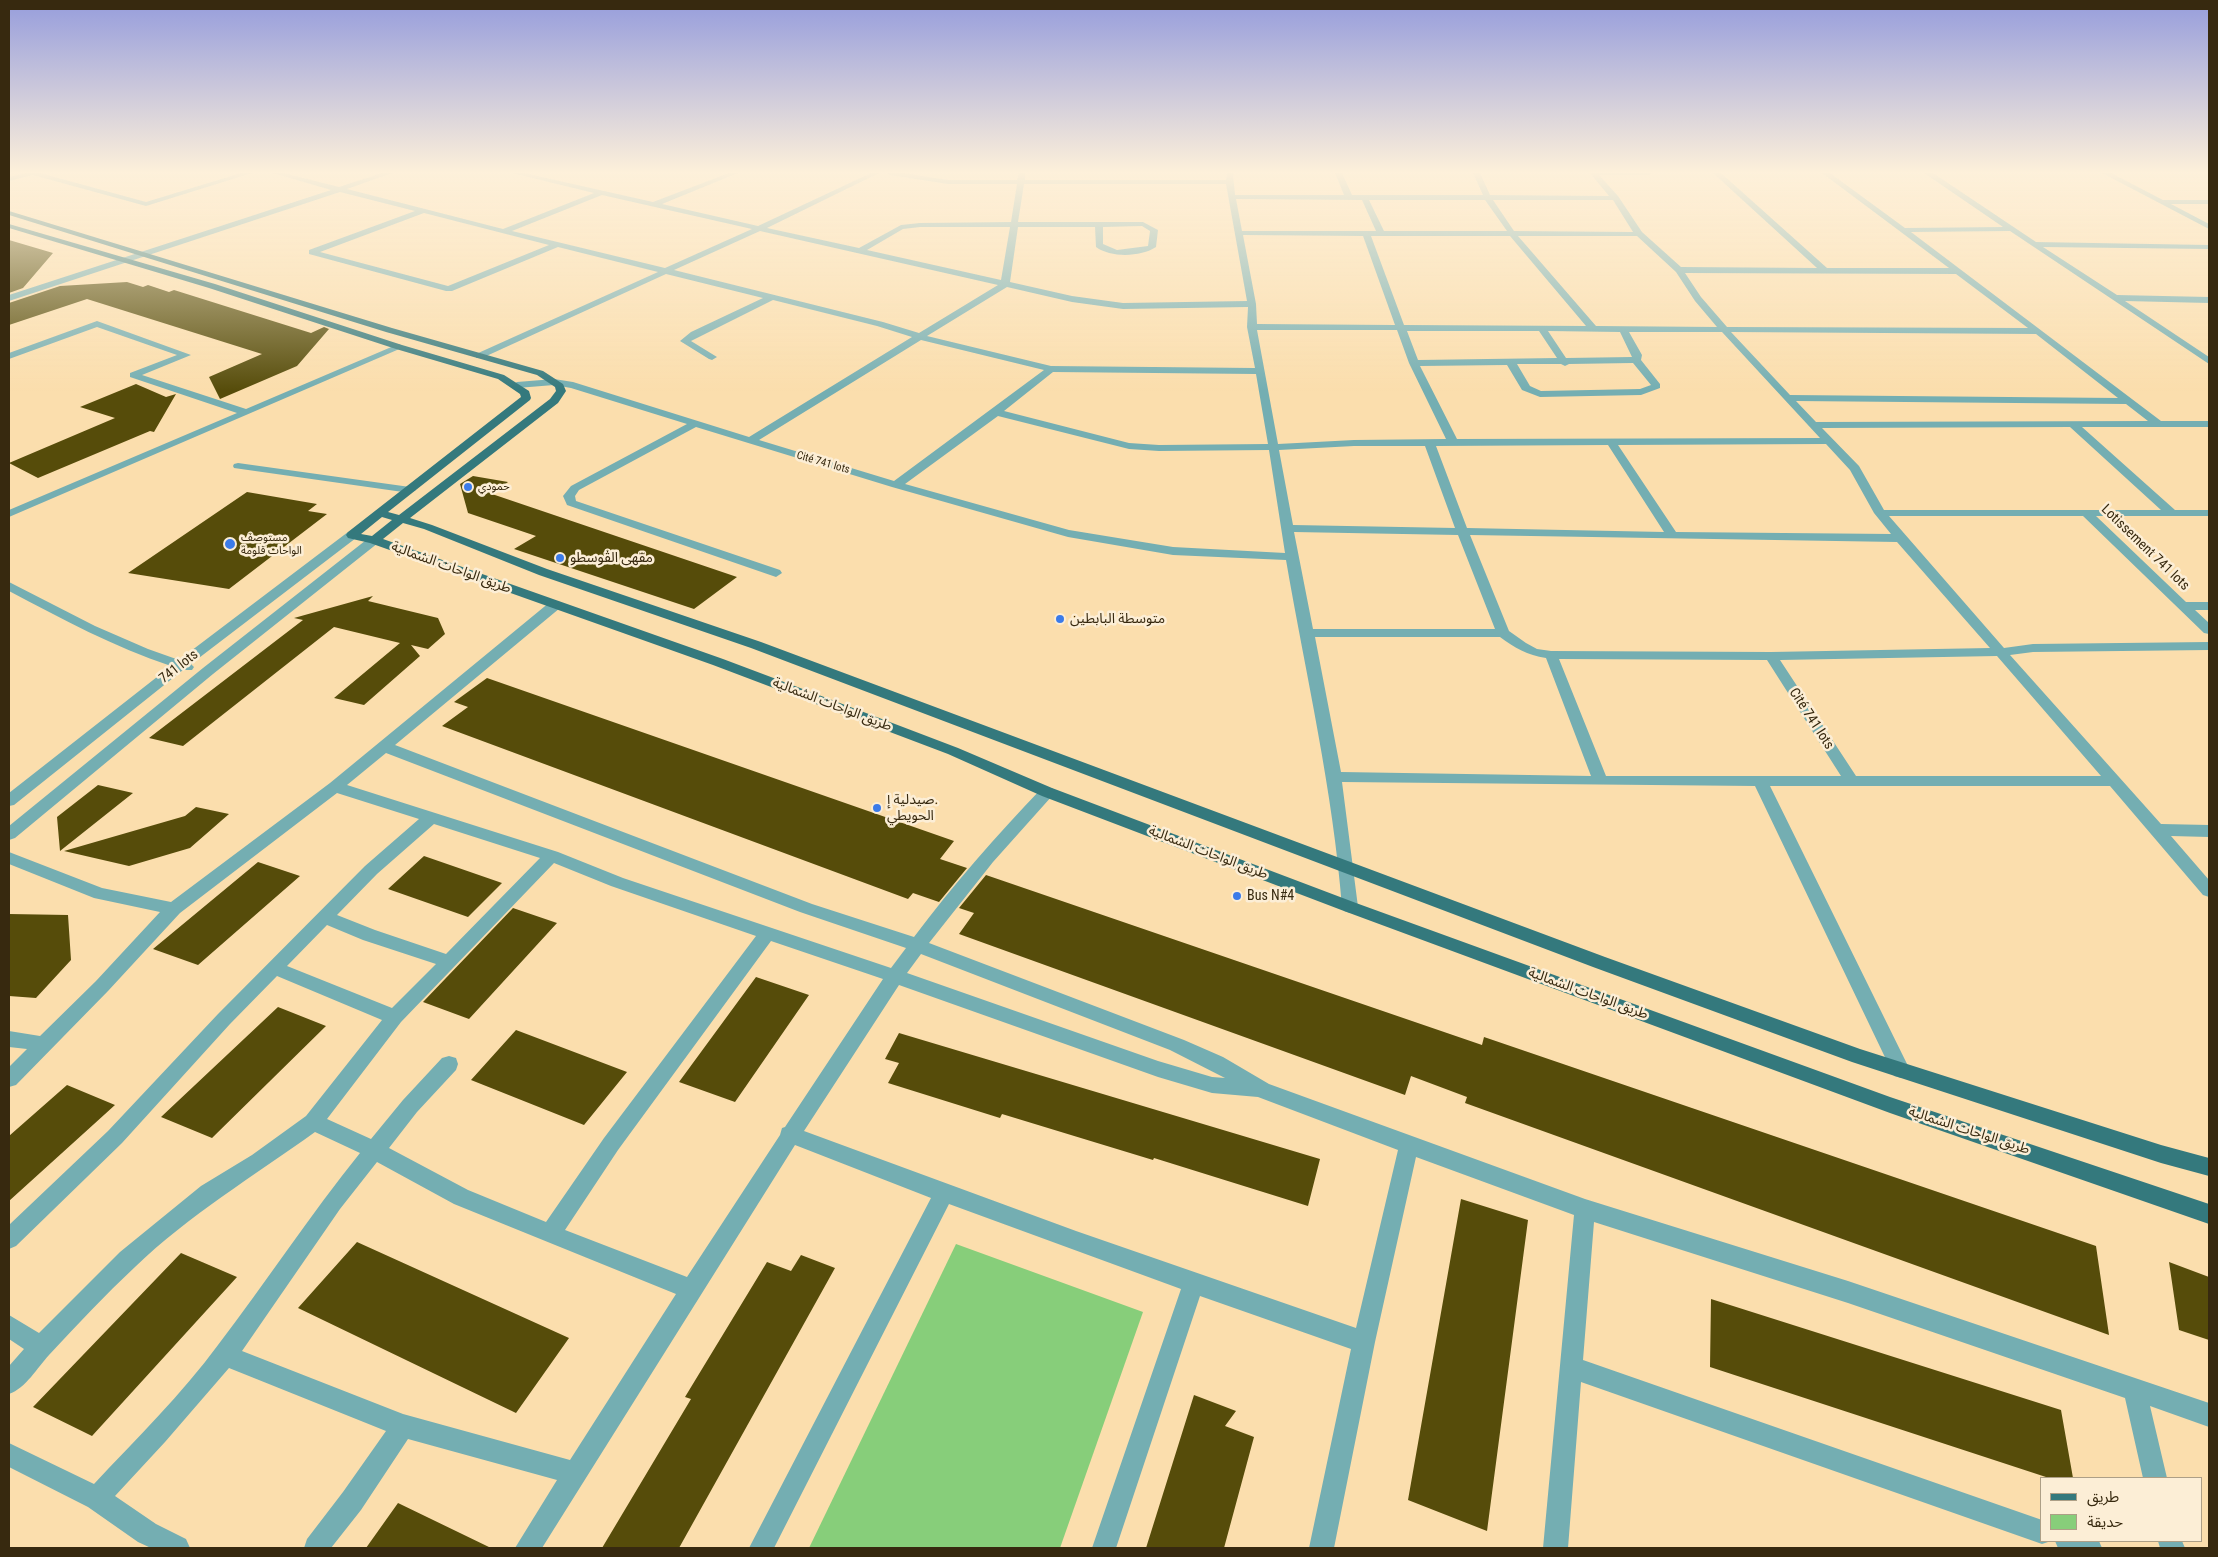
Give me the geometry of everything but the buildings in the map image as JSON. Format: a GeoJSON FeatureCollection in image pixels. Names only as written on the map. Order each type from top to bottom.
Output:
{"type":"FeatureCollection","features":[{"type":"Feature","properties":{"kind":"main road"},"geometry":{"type":"LineString","coordinates":[[74,246],[318,319],[398,347],[501,377],[516,385],[525,393],[526,398],[352,535]]}},
{"type":"Feature","properties":{"kind":"main road"},"geometry":{"type":"LineString","coordinates":[[118,246],[389,330],[540,373],[554,382],[561,391],[554,401],[403,520],[374,540]]}},
{"type":"Feature","properties":{"kind":"main road","name":"طريق الواحات الشمالية"},"geometry":{"type":"LineString","coordinates":[[379,513],[756,645],[1348,866],[1599,962],[1901,1070],[2151,1151],[2209,1167]]}},
{"type":"Feature","properties":{"kind":"main road","name":"طريق الواحات الشمالية"},"geometry":{"type":"LineString","coordinates":[[352,535],[374,540],[718,662],[953,751],[1047,792],[1350,907],[1890,1105],[2120,1182],[2209,1214]]}},
{"type":"Feature","properties":{"kind":"street"},"geometry":{"type":"LineString","coordinates":[[9,298],[170,246]]}},
{"type":"Feature","properties":{"kind":"street"},"geometry":{"type":"LineString","coordinates":[[329,246],[312,252],[449,289],[553,246]]}},
{"type":"Feature","properties":{"kind":"street"},"geometry":{"type":"LineString","coordinates":[[564,246],[880,324],[921,337],[1051,369],[1261,371]]}},
{"type":"Feature","properties":{"kind":"street"},"geometry":{"type":"LineString","coordinates":[[479,356],[718,246]]}},
{"type":"Feature","properties":{"kind":"street"},"geometry":{"type":"LineString","coordinates":[[838,246],[1098,304],[1152,306],[1252,304]]}},
{"type":"Feature","properties":{"kind":"street"},"geometry":{"type":"LineString","coordinates":[[860,251],[869,246]]}},
{"type":"Feature","properties":{"kind":"street"},"geometry":{"type":"LineString","coordinates":[[1005,284],[1010,246]]}},
{"type":"Feature","properties":{"kind":"street"},"geometry":{"type":"LineString","coordinates":[[1100,246],[1110,251],[1132,251],[1152,246]]}},
{"type":"Feature","properties":{"kind":"street"},"geometry":{"type":"LineString","coordinates":[[1240,246],[1252,304],[1252,327],[1288,528],[1290,557],[1308,633],[1334,778],[1348,866],[1350,907]]}},
{"type":"Feature","properties":{"kind":"street"},"geometry":{"type":"LineString","coordinates":[[1370,246],[1414,363],[1453,442]]}},
{"type":"Feature","properties":{"kind":"street"},"geometry":{"type":"LineString","coordinates":[[1522,246],[1593,328]]}},
{"type":"Feature","properties":{"kind":"street"},"geometry":{"type":"LineString","coordinates":[[1653,246],[1679,270],[1698,299],[1725,328],[1747,356],[1855,468],[1880,513],[1900,538],[2114,780],[2209,891]]}},
{"type":"Feature","properties":{"kind":"street"},"geometry":{"type":"LineString","coordinates":[[1797,246],[1826,272]]}},
{"type":"Feature","properties":{"kind":"street"},"geometry":{"type":"LineString","coordinates":[[1923,246],[2038,331],[2158,424]]}},
{"type":"Feature","properties":{"kind":"street"},"geometry":{"type":"LineString","coordinates":[[2038,246],[2209,361]]}},
{"type":"Feature","properties":{"kind":"street"},"geometry":{"type":"LineString","coordinates":[[2132,246],[2209,247]]}},
{"type":"Feature","properties":{"kind":"street"},"geometry":{"type":"LineString","coordinates":[[1679,270],[1958,271]]}},
{"type":"Feature","properties":{"kind":"street"},"geometry":{"type":"LineString","coordinates":[[750,441],[1005,284]]}},
{"type":"Feature","properties":{"kind":"street"},"geometry":{"type":"LineString","coordinates":[[712,357],[685,341],[694,334],[772,298]]}},
{"type":"Feature","properties":{"kind":"street"},"geometry":{"type":"LineString","coordinates":[[2116,298],[2209,300]]}},
{"type":"Feature","properties":{"kind":"street"},"geometry":{"type":"LineString","coordinates":[[9,356],[97,324],[186,354],[134,375],[245,412]]}},
{"type":"Feature","properties":{"kind":"street"},"geometry":{"type":"LineString","coordinates":[[1252,327],[2038,331]]}},
{"type":"Feature","properties":{"kind":"street"},"geometry":{"type":"LineString","coordinates":[[1511,363],[1526,388],[1540,394],[1642,392],[1657,386],[1636,360],[1637,355],[1623,328]]}},
{"type":"Feature","properties":{"kind":"street"},"geometry":{"type":"LineString","coordinates":[[1542,329],[1565,362]]}},
{"type":"Feature","properties":{"kind":"street"},"geometry":{"type":"LineString","coordinates":[[9,514],[398,347]]}},
{"type":"Feature","properties":{"kind":"street"},"geometry":{"type":"LineString","coordinates":[[1414,363],[1636,360]]}},
{"type":"Feature","properties":{"kind":"street"},"geometry":{"type":"LineString","coordinates":[[896,484],[996,412],[1051,369]]}},
{"type":"Feature","properties":{"kind":"street","name":"Cité 741 lots"},"geometry":{"type":"LineString","coordinates":[[516,385],[554,382],[586,388],[750,441],[1068,533],[1173,551],[1290,557]]}},
{"type":"Feature","properties":{"kind":"street"},"geometry":{"type":"LineString","coordinates":[[1787,398],[2130,401]]}},
{"type":"Feature","properties":{"kind":"street"},"geometry":{"type":"LineString","coordinates":[[996,412],[1129,446],[1159,448],[1273,447],[1296,444],[1429,442],[1827,441]]}},
{"type":"Feature","properties":{"kind":"street"},"geometry":{"type":"LineString","coordinates":[[695,424],[575,488],[569,496],[571,503],[776,573]]}},
{"type":"Feature","properties":{"kind":"street"},"geometry":{"type":"LineString","coordinates":[[2072,424],[2172,513]]}},
{"type":"Feature","properties":{"kind":"street"},"geometry":{"type":"LineString","coordinates":[[1813,425],[2209,424]]}},
{"type":"Feature","properties":{"kind":"street"},"geometry":{"type":"LineString","coordinates":[[1429,442],[1503,634]]}},
{"type":"Feature","properties":{"kind":"street"},"geometry":{"type":"LineString","coordinates":[[1611,442],[1673,536]]}},
{"type":"Feature","properties":{"kind":"street"},"geometry":{"type":"LineString","coordinates":[[238,466],[410,490]]}},
{"type":"Feature","properties":{"kind":"street","name":"Lotissement 741 lots"},"geometry":{"type":"LineString","coordinates":[[2085,512],[2209,630]]}},
{"type":"Feature","properties":{"kind":"street"},"geometry":{"type":"LineString","coordinates":[[1880,513],[2209,513]]}},
{"type":"Feature","properties":{"kind":"street"},"geometry":{"type":"LineString","coordinates":[[1288,528],[1673,536],[1900,538]]}},
{"type":"Feature","properties":{"kind":"street","name":"741 lots"},"geometry":{"type":"LineString","coordinates":[[9,801],[180,666],[352,535]]}},
{"type":"Feature","properties":{"kind":"street"},"geometry":{"type":"LineString","coordinates":[[9,834],[208,671],[374,540]]}},
{"type":"Feature","properties":{"kind":"street"},"geometry":{"type":"LineString","coordinates":[[9,586],[90,629],[180,666],[208,671]]}},
{"type":"Feature","properties":{"kind":"street"},"geometry":{"type":"LineString","coordinates":[[9,1079],[174,909],[335,787],[555,605]]}},
{"type":"Feature","properties":{"kind":"street"},"geometry":{"type":"LineString","coordinates":[[2183,606],[2209,606]]}},
{"type":"Feature","properties":{"kind":"street"},"geometry":{"type":"LineString","coordinates":[[1308,633],[1503,634],[1534,652],[1551,655],[1771,656],[2001,652],[2033,648],[2209,646]]}},
{"type":"Feature","properties":{"kind":"street"},"geometry":{"type":"LineString","coordinates":[[1551,655],[1601,781]]}},
{"type":"Feature","properties":{"kind":"street","name":"Cité 741 lots"},"geometry":{"type":"LineString","coordinates":[[1771,656],[1852,780]]}},
{"type":"Feature","properties":{"kind":"street"},"geometry":{"type":"LineString","coordinates":[[385,747],[806,908],[917,945],[1177,1045],[1216,1063],[1262,1090],[1409,1146],[1586,1208],[1848,1292],[2209,1415]]}},
{"type":"Feature","properties":{"kind":"street"},"geometry":{"type":"LineString","coordinates":[[1334,778],[1601,781],[2114,780]]}},
{"type":"Feature","properties":{"kind":"street"},"geometry":{"type":"LineString","coordinates":[[1760,781],[1901,1070]]}},
{"type":"Feature","properties":{"kind":"street"},"geometry":{"type":"LineString","coordinates":[[335,787],[552,856],[617,882],[895,976],[1158,1070],[1212,1085],[1262,1090]]}},
{"type":"Feature","properties":{"kind":"street"},"geometry":{"type":"LineString","coordinates":[[528,1548],[789,1134],[895,976],[917,945],[1002,839],[1047,792]]}},
{"type":"Feature","properties":{"kind":"street"},"geometry":{"type":"LineString","coordinates":[[9,1240],[115,1138],[274,968],[371,870],[430,818]]}},
{"type":"Feature","properties":{"kind":"street"},"geometry":{"type":"LineString","coordinates":[[2157,830],[2209,831]]}},
{"type":"Feature","properties":{"kind":"street"},"geometry":{"type":"LineString","coordinates":[[9,1383],[41,1347],[128,1259],[172,1221],[208,1193],[259,1161],[313,1122],[395,1017],[552,856]]}},
{"type":"Feature","properties":{"kind":"street"},"geometry":{"type":"LineString","coordinates":[[9,858],[44,874],[100,894],[174,909]]}},
{"type":"Feature","properties":{"kind":"street"},"geometry":{"type":"LineString","coordinates":[[325,917],[369,935],[448,961]]}},
{"type":"Feature","properties":{"kind":"street"},"geometry":{"type":"LineString","coordinates":[[550,1234],[611,1144],[767,933]]}},
{"type":"Feature","properties":{"kind":"street"},"geometry":{"type":"LineString","coordinates":[[274,968],[328,988],[395,1017]]}},
{"type":"Feature","properties":{"kind":"street"},"geometry":{"type":"LineString","coordinates":[[9,1039],[44,1044]]}},
{"type":"Feature","properties":{"kind":"street"},"geometry":{"type":"LineString","coordinates":[[97,1498],[157,1434],[225,1355],[333,1202],[410,1106],[449,1064]]}},
{"type":"Feature","properties":{"kind":"street"},"geometry":{"type":"LineString","coordinates":[[313,1122],[374,1150],[462,1196],[550,1234],[691,1289]]}},
{"type":"Feature","properties":{"kind":"street"},"geometry":{"type":"LineString","coordinates":[[789,1134],[944,1194],[1193,1284],[1364,1342]]}},
{"type":"Feature","properties":{"kind":"street"},"geometry":{"type":"LineString","coordinates":[[1322,1548],[1364,1342],[1409,1146]]}},
{"type":"Feature","properties":{"kind":"street"},"geometry":{"type":"LineString","coordinates":[[761,1548],[944,1194]]}},
{"type":"Feature","properties":{"kind":"street"},"geometry":{"type":"LineString","coordinates":[[1555,1548],[1586,1208]]}},
{"type":"Feature","properties":{"kind":"street"},"geometry":{"type":"LineString","coordinates":[[1104,1548],[1193,1284]]}},
{"type":"Feature","properties":{"kind":"street"},"geometry":{"type":"LineString","coordinates":[[9,1326],[41,1347]]}},
{"type":"Feature","properties":{"kind":"street"},"geometry":{"type":"LineString","coordinates":[[225,1355],[306,1389],[403,1426],[575,1473]]}},
{"type":"Feature","properties":{"kind":"street"},"geometry":{"type":"LineString","coordinates":[[1571,1367],[2040,1531]]}},
{"type":"Feature","properties":{"kind":"street"},"geometry":{"type":"LineString","coordinates":[[2134,1388],[2155,1477]]}},
{"type":"Feature","properties":{"kind":"street"},"geometry":{"type":"LineString","coordinates":[[316,1548],[352,1501],[403,1426]]}},
{"type":"Feature","properties":{"kind":"street"},"geometry":{"type":"LineString","coordinates":[[9,1455],[97,1498],[147,1532],[177,1548]]}},
{"type":"Feature","properties":{"kind":"street"},"geometry":{"type":"LineString","coordinates":[[2070,1542],[2089,1548]]}},
{"type":"Feature","properties":{"kind":"green space"},"geometry":{"type":"Polygon","coordinates":[[[956,1244],[1143,1312],[1060,1548],[809,1548],[956,1244]]]}},
{"type":"Feature","properties":{"kind":"place","name":"حمودي"},"geometry":{"type":"Point","coordinates":[468,487]}},
{"type":"Feature","properties":{"kind":"place","name":"مستوصف الواحات قلومة"},"geometry":{"type":"Point","coordinates":[230,544]}},
{"type":"Feature","properties":{"kind":"place","name":"مقهى الڨوسطو"},"geometry":{"type":"Point","coordinates":[560,558]}},
{"type":"Feature","properties":{"kind":"place","name":"متوسطة البابطين"},"geometry":{"type":"Point","coordinates":[1060,619]}},
{"type":"Feature","properties":{"kind":"place","name":"صيدلية إ. الحويطي"},"geometry":{"type":"Point","coordinates":[877,808]}},
{"type":"Feature","properties":{"kind":"place","name":"Bus N#4"},"geometry":{"type":"Point","coordinates":[1237,896]}}]}
